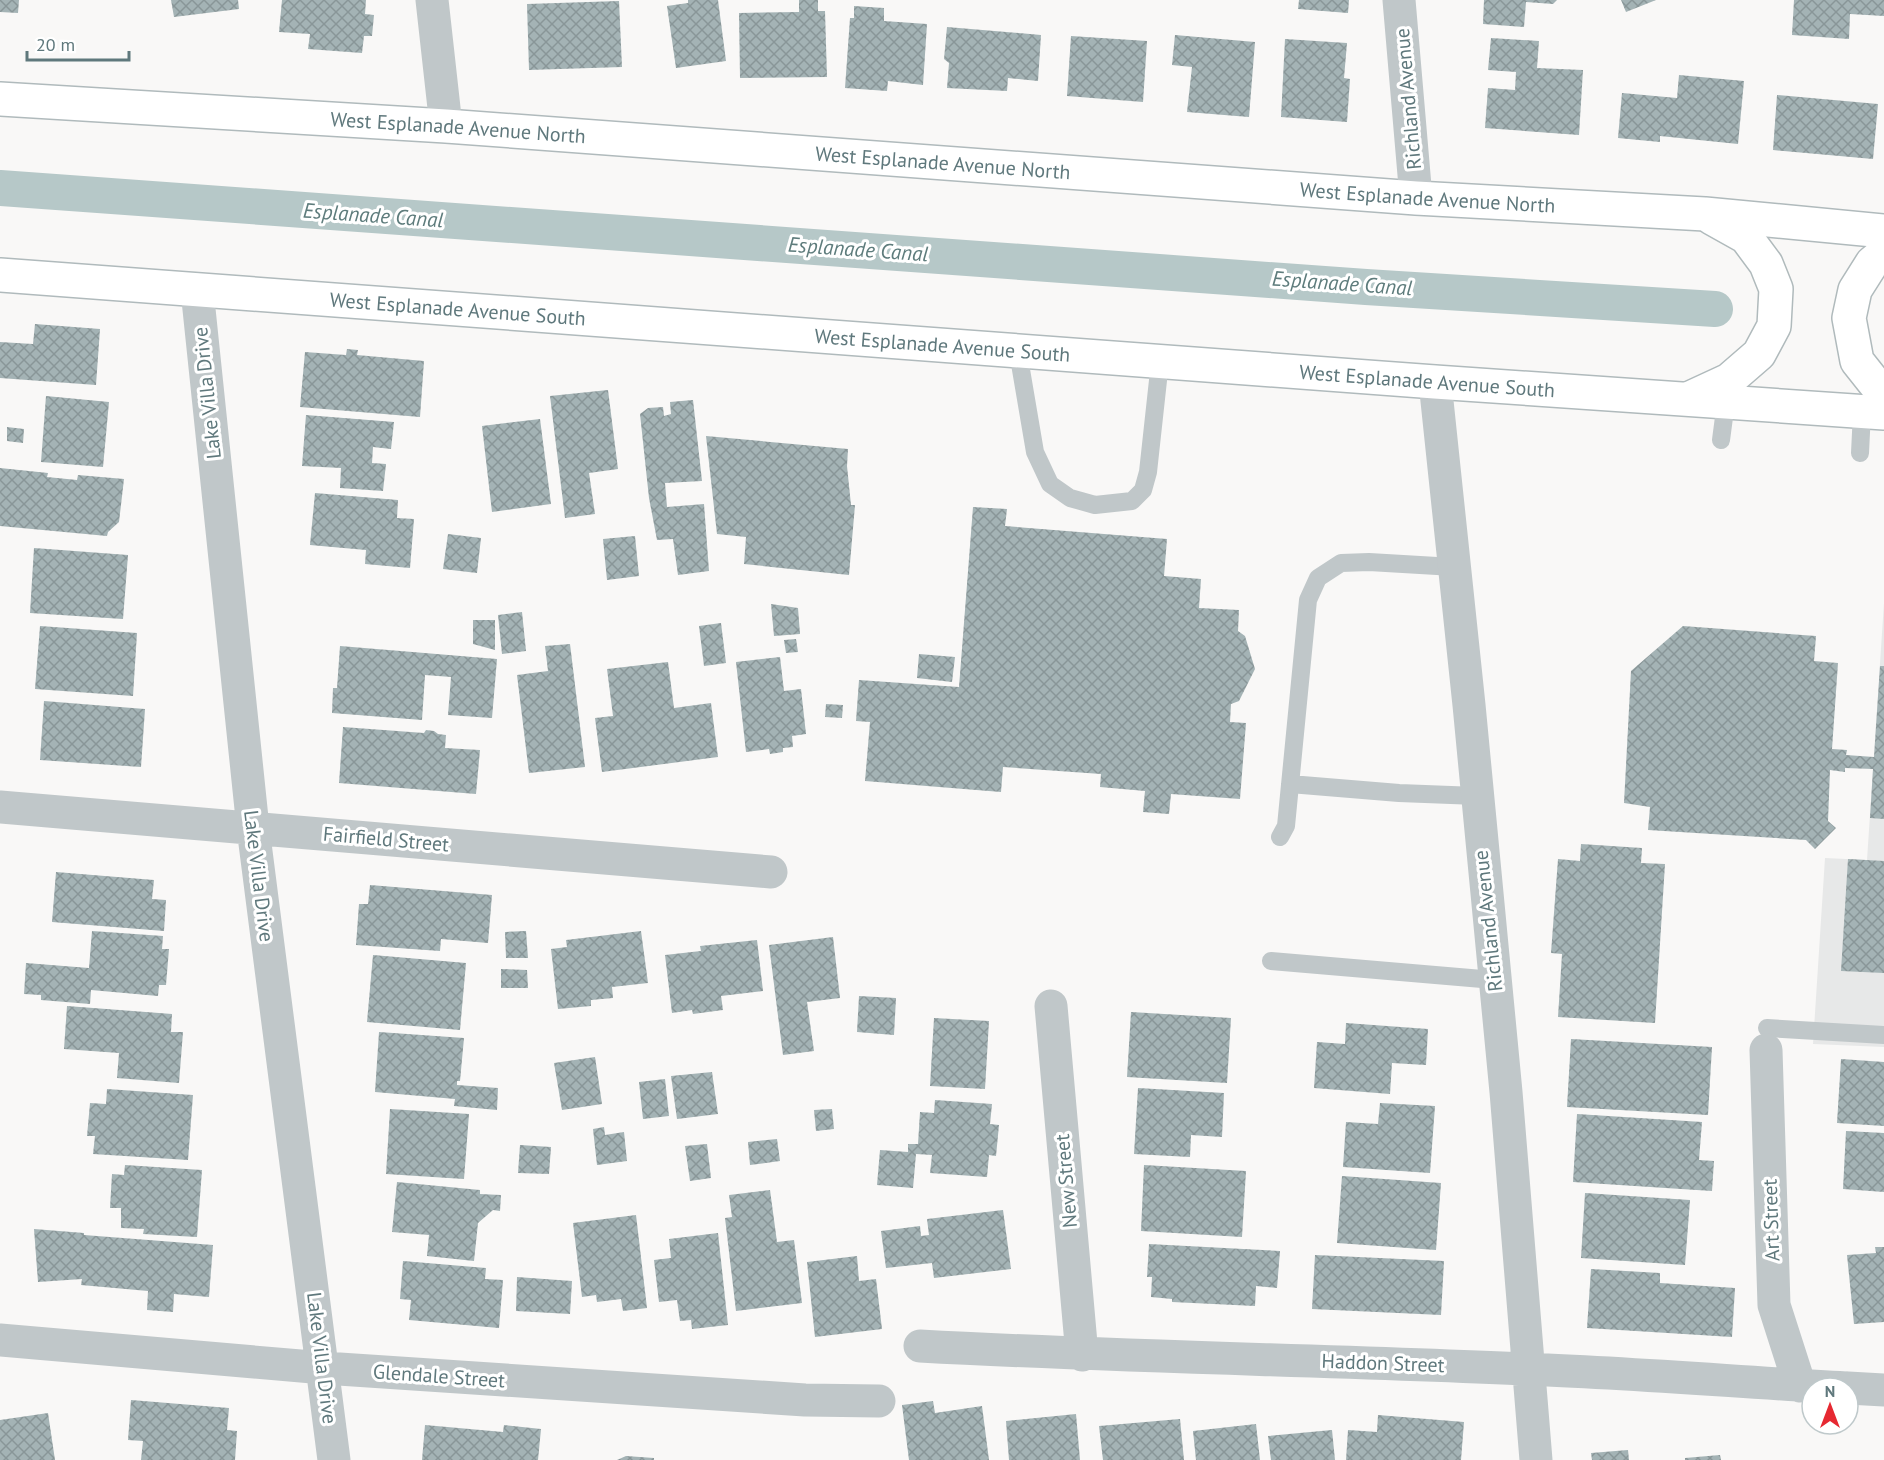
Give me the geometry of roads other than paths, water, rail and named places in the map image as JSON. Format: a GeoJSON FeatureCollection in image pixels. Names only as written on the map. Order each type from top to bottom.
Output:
{"type":"FeatureCollection","features":[{"type":"Feature","properties":{"kind":"main road","name":"West Esplanade Avenue North"},"geometry":{"type":"LineString","coordinates":[[0,99],[446,126],[1416,198],[1705,214],[1884,231]]}},
{"type":"Feature","properties":{"kind":"main road"},"geometry":{"type":"LineString","coordinates":[[1689,399],[1729,380],[1759,354],[1774,326],[1776,289],[1766,264],[1746,237],[1705,214]]}},
{"type":"Feature","properties":{"kind":"main road"},"geometry":{"type":"LineString","coordinates":[[1877,407],[1857,361],[1849,318],[1855,290],[1872,263],[1884,253]]}},
{"type":"Feature","properties":{"kind":"main road","name":"West Esplanade Avenue South"},"geometry":{"type":"LineString","coordinates":[[0,276],[1435,382],[1726,402],[1877,407]]}},
{"type":"Feature","properties":{"kind":"street"},"geometry":{"type":"LineString","coordinates":[[432,0],[446,126]]}},
{"type":"Feature","properties":{"kind":"street","name":"Richland Avenue"},"geometry":{"type":"LineString","coordinates":[[1400,0],[1416,198]]}},
{"type":"Feature","properties":{"kind":"street","name":"Lake Villa Drive"},"geometry":{"type":"LineString","coordinates":[[197,290],[253,828],[334,1460]]}},
{"type":"Feature","properties":{"kind":"street","name":"Richland Avenue"},"geometry":{"type":"LineString","coordinates":[[1435,382],[1506,1092],[1536,1460]]}},
{"type":"Feature","properties":{"kind":"street","name":"Fairfield Street"},"geometry":{"type":"LineString","coordinates":[[0,807],[771,872]]}},
{"type":"Feature","properties":{"kind":"street","name":"New Street"},"geometry":{"type":"LineString","coordinates":[[1051,1006],[1082,1355]]}},
{"type":"Feature","properties":{"kind":"street","name":"Art Street"},"geometry":{"type":"LineString","coordinates":[[1767,1039],[1774,1305],[1800,1386]]}},
{"type":"Feature","properties":{"kind":"street","name":"Glendale Street"},"geometry":{"type":"LineString","coordinates":[[0,1340],[324,1368],[805,1400],[879,1401]]}},
{"type":"Feature","properties":{"kind":"street","name":"Haddon Street"},"geometry":{"type":"LineString","coordinates":[[920,1346],[1082,1355],[1528,1369],[1800,1386]]}},
{"type":"Feature","properties":{"kind":"street","name":"Haddon Street"},"geometry":{"type":"LineString","coordinates":[[1860,1389],[1884,1390]]}},
{"type":"Feature","properties":{"kind":"lane"},"geometry":{"type":"LineString","coordinates":[[1018,351],[1035,452],[1050,484],[1070,498],[1095,505],[1132,501],[1143,490],[1148,472],[1160,362]]}},
{"type":"Feature","properties":{"kind":"lane"},"geometry":{"type":"LineString","coordinates":[[1721,440],[1726,402]]}},
{"type":"Feature","properties":{"kind":"lane"},"geometry":{"type":"LineString","coordinates":[[1860,453],[1877,407]]}},
{"type":"Feature","properties":{"kind":"lane"},"geometry":{"type":"LineString","coordinates":[[1280,837],[1286,826],[1308,600],[1317,578],[1341,563],[1369,562],[1454,567]]}},
{"type":"Feature","properties":{"kind":"lane"},"geometry":{"type":"LineString","coordinates":[[1290,784],[1399,793],[1477,796]]}},
{"type":"Feature","properties":{"kind":"lane"},"geometry":{"type":"LineString","coordinates":[[1270,961],[1494,980]]}},
{"type":"Feature","properties":{"kind":"lane"},"geometry":{"type":"LineString","coordinates":[[1767,1039],[1884,1035]]}},
{"type":"Feature","properties":{"kind":"waterway","name":"Esplanade Canal"},"geometry":{"type":"LineString","coordinates":[[0,188],[1366,287],[1715,309]]}}]}
